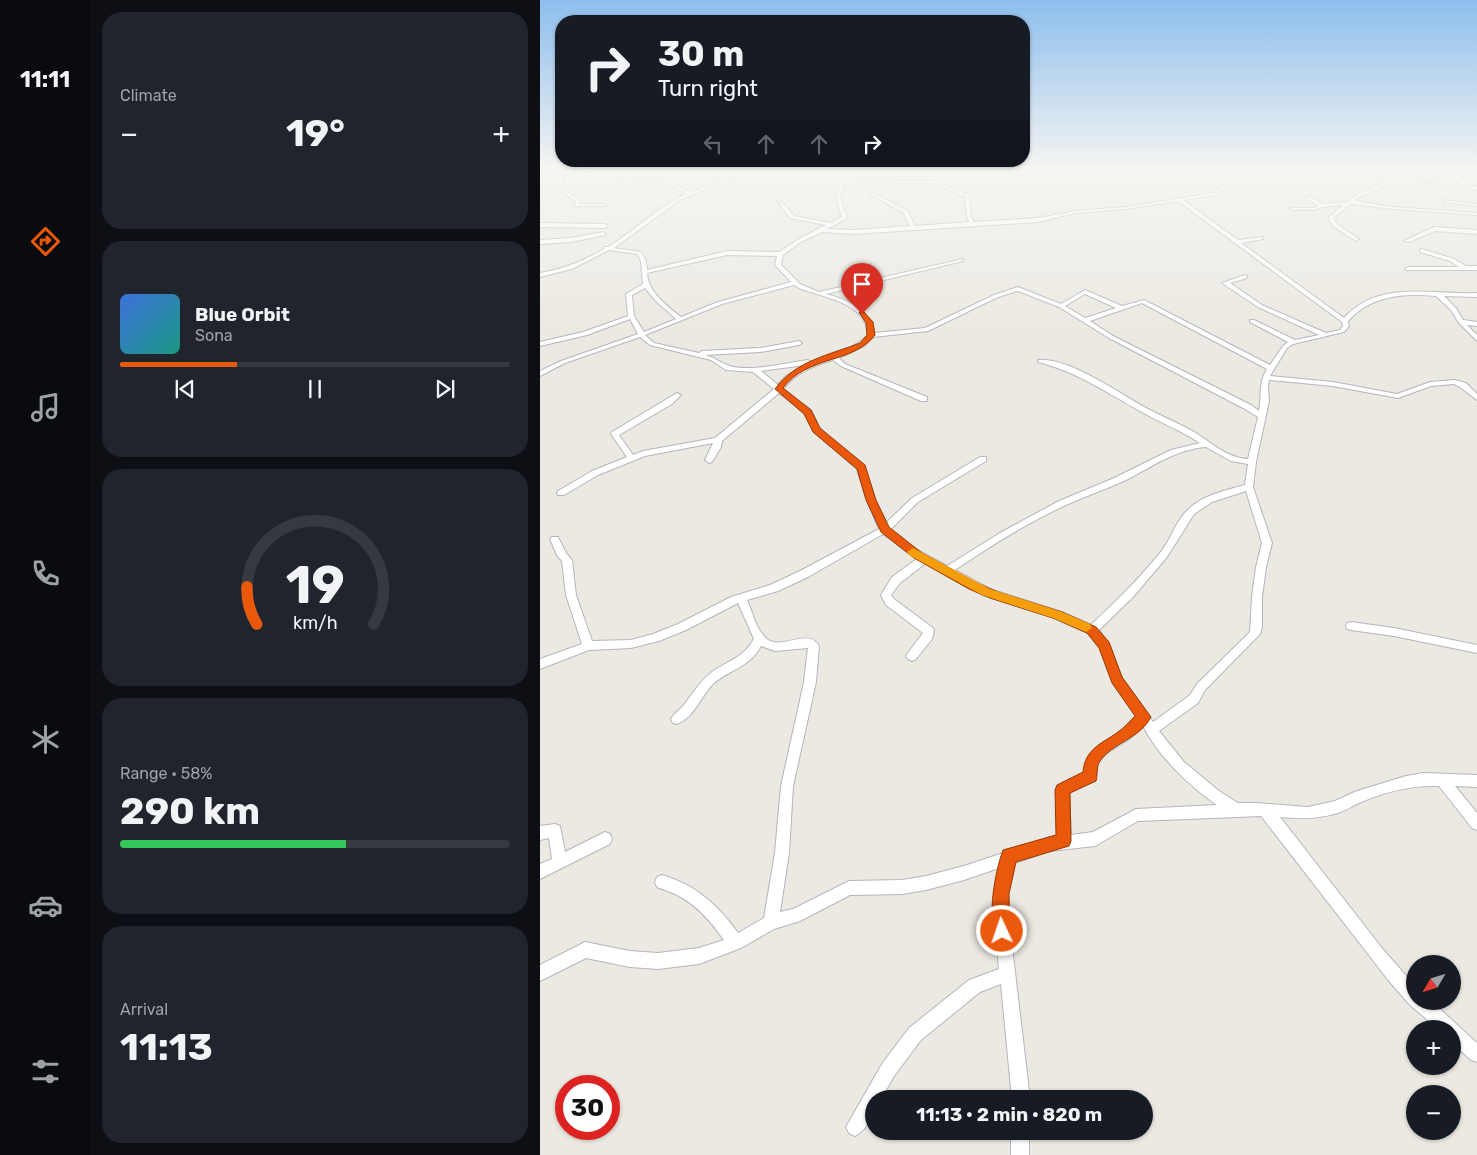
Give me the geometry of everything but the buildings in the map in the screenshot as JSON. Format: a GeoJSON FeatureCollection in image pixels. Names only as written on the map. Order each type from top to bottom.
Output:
{"type":"FeatureCollection","features":[{"type":"Feature","properties":{"kind":"street"},"geometry":{"type":"LineString","coordinates":[[540,275],[570,268],[645,224]]}},
{"type":"Feature","properties":{"kind":"street"},"geometry":{"type":"LineString","coordinates":[[826,224],[832,225]]}},
{"type":"Feature","properties":{"kind":"street"},"geometry":{"type":"LineString","coordinates":[[821,230],[849,232],[973,224]]}},
{"type":"Feature","properties":{"kind":"street"},"geometry":{"type":"LineString","coordinates":[[1211,224],[1345,321]]}},
{"type":"Feature","properties":{"kind":"street"},"geometry":{"type":"LineString","coordinates":[[1335,224],[1356,239]]}},
{"type":"Feature","properties":{"kind":"street"},"geometry":{"type":"LineString","coordinates":[[540,225],[605,226]]}},
{"type":"Feature","properties":{"kind":"street"},"geometry":{"type":"LineString","coordinates":[[645,272],[727,253],[780,254],[789,247],[832,225]]}},
{"type":"Feature","properties":{"kind":"street"},"geometry":{"type":"LineString","coordinates":[[1407,241],[1434,229],[1477,232]]}},
{"type":"Feature","properties":{"kind":"street"},"geometry":{"type":"LineString","coordinates":[[540,242],[571,240],[602,234]]}},
{"type":"Feature","properties":{"kind":"street"},"geometry":{"type":"LineString","coordinates":[[1236,242],[1261,238]]}},
{"type":"Feature","properties":{"kind":"street"},"geometry":{"type":"LineString","coordinates":[[606,248],[639,252],[645,261],[646,285],[681,320]]}},
{"type":"Feature","properties":{"kind":"street"},"geometry":{"type":"LineString","coordinates":[[1422,251],[1452,260],[1465,268]]}},
{"type":"Feature","properties":{"kind":"street"},"geometry":{"type":"LineString","coordinates":[[780,254],[778,265],[794,283],[851,304],[869,322],[871,335]]}},
{"type":"Feature","properties":{"kind":"street"},"geometry":{"type":"LineString","coordinates":[[820,293],[961,260]]}},
{"type":"Feature","properties":{"kind":"street"},"geometry":{"type":"LineString","coordinates":[[1408,269],[1477,268]]}},
{"type":"Feature","properties":{"kind":"street"},"geometry":{"type":"LineString","coordinates":[[1245,277],[1225,283],[1260,306],[1325,335]]}},
{"type":"Feature","properties":{"kind":"street"},"geometry":{"type":"LineString","coordinates":[[540,374],[562,362],[641,335],[720,303],[794,283]]}},
{"type":"Feature","properties":{"kind":"street"},"geometry":{"type":"LineString","coordinates":[[646,285],[629,294],[631,317],[634,319],[641,335],[656,346],[713,359],[729,368],[755,370],[833,356],[863,345],[871,335],[926,330],[1012,289],[1025,291],[1060,306],[1083,321],[1248,407],[1261,416]]}},
{"type":"Feature","properties":{"kind":"street"},"geometry":{"type":"LineString","coordinates":[[1151,730],[1194,698],[1201,687],[1252,638],[1256,630],[1257,597],[1261,567],[1267,543],[1249,487],[1252,462],[1265,401],[1264,386],[1270,368],[1286,347],[1293,342],[1342,331],[1346,326],[1345,321],[1349,315],[1364,305],[1389,295],[1413,291],[1477,295]]}},
{"type":"Feature","properties":{"kind":"street"},"geometry":{"type":"LineString","coordinates":[[1060,306],[1085,292],[1122,308]]}},
{"type":"Feature","properties":{"kind":"street"},"geometry":{"type":"LineString","coordinates":[[1437,293],[1454,309],[1461,322],[1477,339]]}},
{"type":"Feature","properties":{"kind":"street"},"geometry":{"type":"LineString","coordinates":[[1083,321],[1142,301],[1270,368]]}},
{"type":"Feature","properties":{"kind":"street"},"geometry":{"type":"LineString","coordinates":[[540,344],[585,334],[631,317]]}},
{"type":"Feature","properties":{"kind":"street"},"geometry":{"type":"LineString","coordinates":[[1252,321],[1293,342]]}},
{"type":"Feature","properties":{"kind":"street"},"geometry":{"type":"LineString","coordinates":[[1461,322],[1477,324]]}},
{"type":"Feature","properties":{"kind":"street"},"geometry":{"type":"LineString","coordinates":[[691,354],[760,350],[799,343]]}},
{"type":"Feature","properties":{"kind":"street"},"geometry":{"type":"LineString","coordinates":[[833,356],[843,364],[924,399]]}},
{"type":"Feature","properties":{"kind":"street"},"geometry":{"type":"LineString","coordinates":[[561,492],[595,473],[644,454],[718,440],[779,389],[788,376],[813,361]]}},
{"type":"Feature","properties":{"kind":"street"},"geometry":{"type":"LineString","coordinates":[[1040,361],[1070,368],[1159,418],[1188,432],[1235,461],[1252,462]]}},
{"type":"Feature","properties":{"kind":"street"},"geometry":{"type":"LineString","coordinates":[[755,370],[808,412],[817,430],[861,468],[871,500],[884,530],[924,559],[986,592],[1058,615],[1092,630],[1105,646],[1117,680],[1144,717],[1151,730],[1180,766],[1214,795],[1236,810]]}},
{"type":"Feature","properties":{"kind":"street"},"geometry":{"type":"LineString","coordinates":[[1266,378],[1333,384],[1398,396],[1430,384],[1455,382],[1463,385],[1477,398]]}},
{"type":"Feature","properties":{"kind":"street"},"geometry":{"type":"LineString","coordinates":[[632,459],[615,434],[669,402],[677,395]]}},
{"type":"Feature","properties":{"kind":"street"},"geometry":{"type":"LineString","coordinates":[[709,460],[717,447],[718,440]]}},
{"type":"Feature","properties":{"kind":"street"},"geometry":{"type":"LineString","coordinates":[[946,571],[970,555],[1063,503],[1121,479],[1163,458],[1197,445],[1207,445]]}},
{"type":"Feature","properties":{"kind":"street"},"geometry":{"type":"LineString","coordinates":[[540,664],[588,646],[631,644],[655,638],[741,598],[774,588],[804,574],[884,530],[914,500],[983,459]]}},
{"type":"Feature","properties":{"kind":"street"},"geometry":{"type":"LineString","coordinates":[[1092,630],[1116,607],[1174,542],[1186,518],[1195,508],[1217,495],[1249,487]]}},
{"type":"Feature","properties":{"kind":"street"},"geometry":{"type":"LineString","coordinates":[[555,539],[562,555],[567,560],[571,594],[588,646]]}},
{"type":"Feature","properties":{"kind":"street"},"geometry":{"type":"LineString","coordinates":[[912,656],[928,636],[929,631],[890,602],[886,595],[896,580],[924,559]]}},
{"type":"Feature","properties":{"kind":"street"},"geometry":{"type":"LineString","coordinates":[[741,598],[760,639],[765,645],[774,647],[810,643],[814,646],[810,682],[787,786],[782,852],[772,922]]}},
{"type":"Feature","properties":{"kind":"street"},"geometry":{"type":"LineString","coordinates":[[1351,626],[1394,632],[1477,649]]}},
{"type":"Feature","properties":{"kind":"street"},"geometry":{"type":"LineString","coordinates":[[677,719],[688,711],[706,683],[714,676],[742,663],[755,650],[760,639]]}},
{"type":"Feature","properties":{"kind":"street"},"geometry":{"type":"LineString","coordinates":[[1064,841],[1062,790],[1090,776],[1091,762],[1095,757],[1103,749],[1124,736],[1144,717]]}},
{"type":"Feature","properties":{"kind":"street"},"geometry":{"type":"LineString","coordinates":[[540,973],[584,950],[630,960],[658,962],[699,956],[736,943],[772,922],[795,916],[849,888],[902,887],[926,883],[964,873],[1009,856],[1064,841],[1095,839],[1136,815],[1236,810],[1308,813],[1337,807],[1356,797],[1406,782],[1423,779],[1477,781]]}},
{"type":"Feature","properties":{"kind":"street"},"geometry":{"type":"LineString","coordinates":[[1442,780],[1477,823]]}},
{"type":"Feature","properties":{"kind":"street"},"geometry":{"type":"LineString","coordinates":[[1266,810],[1302,853],[1379,958],[1406,988]]}},
{"type":"Feature","properties":{"kind":"street"},"geometry":{"type":"LineString","coordinates":[[540,833],[555,831],[559,861]]}},
{"type":"Feature","properties":{"kind":"street"},"geometry":{"type":"LineString","coordinates":[[540,872],[605,839]]}},
{"type":"Feature","properties":{"kind":"street"},"geometry":{"type":"LineString","coordinates":[[1009,856],[1001,894],[1007,974],[1020,1090]]}},
{"type":"Feature","properties":{"kind":"street"},"geometry":{"type":"LineString","coordinates":[[662,882],[686,889],[724,926],[736,943]]}},
{"type":"Feature","properties":{"kind":"street"},"geometry":{"type":"LineString","coordinates":[[855,1127],[888,1070],[915,1034],[975,986],[1007,974]]}},
{"type":"Feature","properties":{"kind":"street"},"geometry":{"type":"LineString","coordinates":[[1429,1010],[1440,1020]]}},
{"type":"Feature","properties":{"kind":"street"},"geometry":{"type":"LineString","coordinates":[[1461,1039],[1477,1054]]}},
{"type":"Feature","properties":{"kind":"street"},"geometry":{"type":"LineString","coordinates":[[1020,1140],[1020,1155]]}},
{"type":"Feature","properties":{"kind":"slow traffic"},"geometry":{"type":"LineString","coordinates":[[913,552],[986,592],[1058,615],[1086,628]]}},
{"type":"Feature","properties":{"kind":"route"},"geometry":{"type":"LineString","coordinates":[[862,314],[869,322],[871,335],[863,345],[843,354],[813,361],[788,376],[779,389],[808,412],[812,424],[817,430],[861,468],[866,478],[871,500],[884,530],[918,556],[973,586],[994,595],[1058,615],[1092,630],[1105,646],[1117,680],[1144,717],[1124,736],[1103,749],[1095,757],[1091,762],[1090,776],[1062,790],[1064,841],[1009,856],[1001,894],[1000,913],[1002,931]]}}]}
